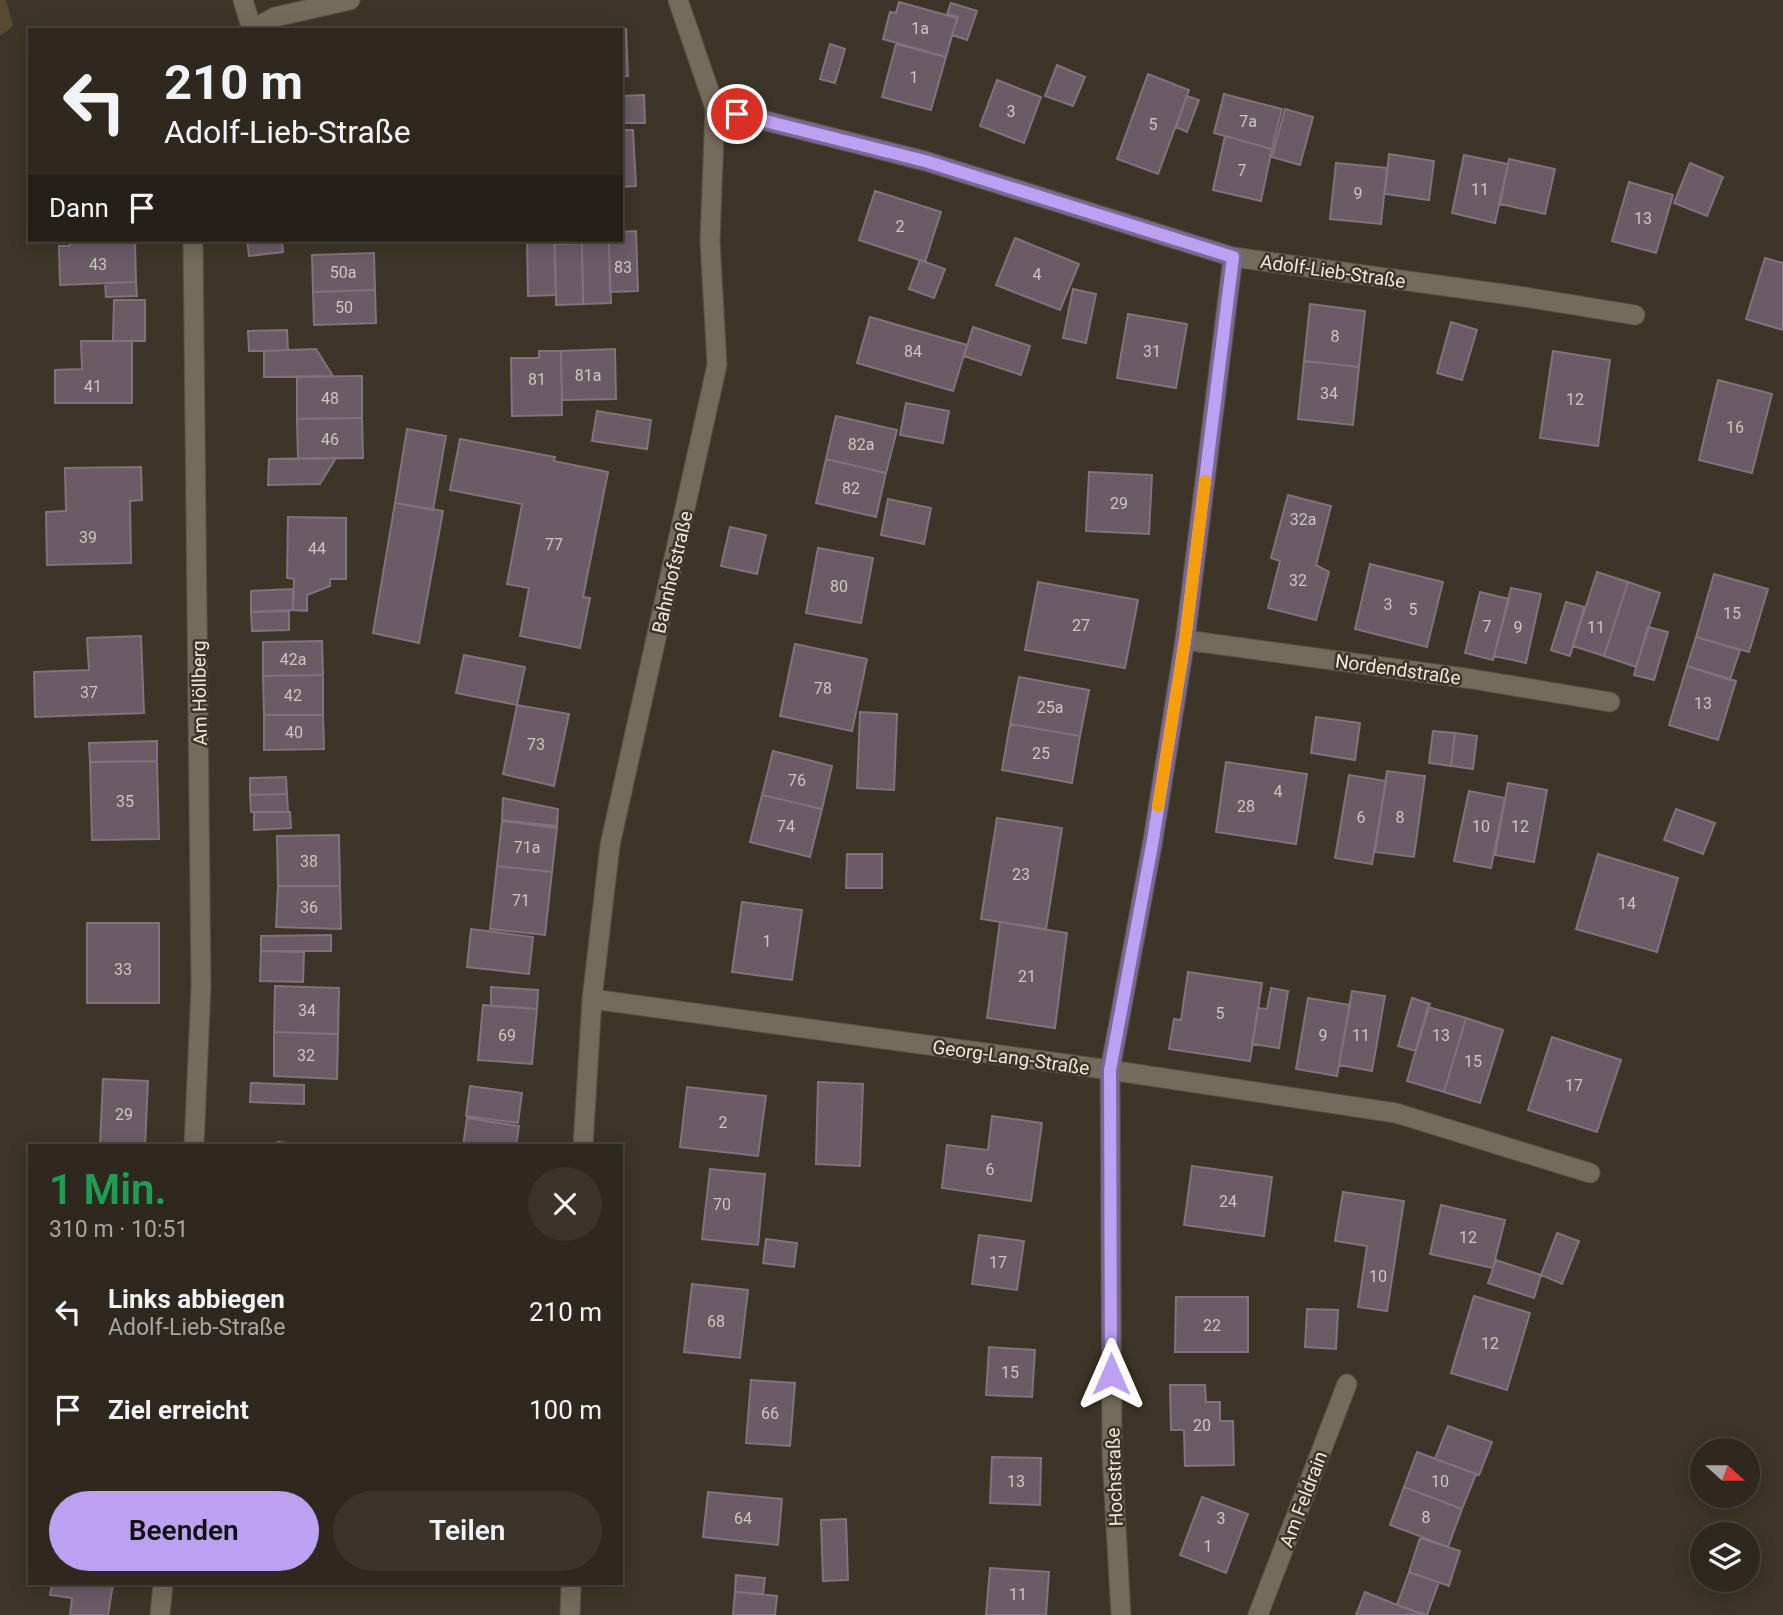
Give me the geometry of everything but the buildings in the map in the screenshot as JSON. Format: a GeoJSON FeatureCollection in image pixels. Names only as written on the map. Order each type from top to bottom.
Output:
{"type":"FeatureCollection","features":[{"type":"Feature","properties":{"kind":"street"},"geometry":{"type":"LineString","coordinates":[[243,0],[251,28]]}},
{"type":"Feature","properties":{"kind":"street"},"geometry":{"type":"LineString","coordinates":[[255,28],[275,16],[350,0]]}},
{"type":"Feature","properties":{"kind":"street","name":"Bahnhofstraße"},"geometry":{"type":"LineString","coordinates":[[583,1144],[592,999],[610,845],[717,365],[710,241],[715,108],[678,0]]}},
{"type":"Feature","properties":{"kind":"street","name":"Adolf-Lieb-Straße"},"geometry":{"type":"LineString","coordinates":[[715,108],[925,161],[1233,257],[1518,296],[1634,316]]}},
{"type":"Feature","properties":{"kind":"street","name":"Am Höllberg"},"geometry":{"type":"LineString","coordinates":[[193,242],[201,988],[194,1144]]}},
{"type":"Feature","properties":{"kind":"street","name":"Hochstraße"},"geometry":{"type":"LineString","coordinates":[[1121,1615],[1112,1457],[1110,1070],[1153,840],[1185,640],[1233,257]]}},
{"type":"Feature","properties":{"kind":"street","name":"Nordendstraße"},"geometry":{"type":"LineString","coordinates":[[1185,640],[1472,679],[1610,702]]}},
{"type":"Feature","properties":{"kind":"street","name":"Georg-Lang-Straße"},"geometry":{"type":"LineString","coordinates":[[592,999],[1110,1070],[1396,1113],[1590,1173]]}},
{"type":"Feature","properties":{"kind":"street","name":"Am Feldrain"},"geometry":{"type":"LineString","coordinates":[[1258,1615],[1348,1384]]}},
{"type":"Feature","properties":{"kind":"street"},"geometry":{"type":"LineString","coordinates":[[160,1615],[163,1585]]}},
{"type":"Feature","properties":{"kind":"street"},"geometry":{"type":"LineString","coordinates":[[570,1615],[571,1585]]}},
{"type":"Feature","properties":{"kind":"shaded area"},"geometry":{"type":"Polygon","coordinates":[[[0,0],[6,0],[13,26],[0,36],[0,0]]]}},
{"type":"Feature","properties":{"kind":"slow traffic"},"geometry":{"type":"LineString","coordinates":[[1158,806],[1185,640],[1205,481]]}},
{"type":"Feature","properties":{"kind":"route"},"geometry":{"type":"LineString","coordinates":[[737,114],[925,161],[1233,257],[1185,640],[1153,840],[1110,1070],[1111,1374]]}}]}
